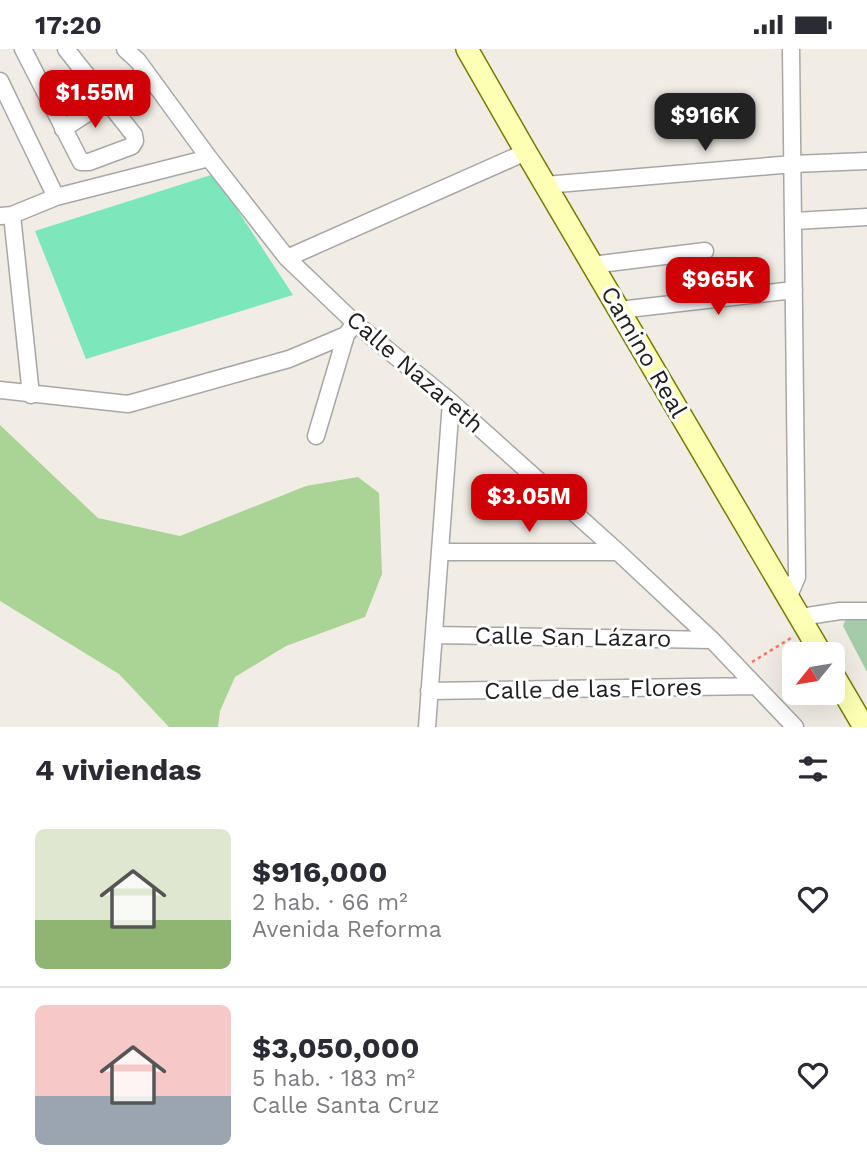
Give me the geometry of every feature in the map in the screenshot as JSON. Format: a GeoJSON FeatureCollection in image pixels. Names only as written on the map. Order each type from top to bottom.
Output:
{"type":"FeatureCollection","features":[{"type":"Feature","properties":{"kind":"main road","name":"Camino Real"},"geometry":{"type":"LineString","coordinates":[[467,49],[815,642]]}},
{"type":"Feature","properties":{"kind":"main road"},"geometry":{"type":"LineString","coordinates":[[845,695],[864,727]]}},
{"type":"Feature","properties":{"kind":"street"},"geometry":{"type":"LineString","coordinates":[[23,49],[81,162],[132,146],[134,135],[66,49]]}},
{"type":"Feature","properties":{"kind":"street","name":"Calle Nazareth"},"geometry":{"type":"LineString","coordinates":[[125,49],[138,61],[287,258],[351,329],[452,402],[712,640],[795,727]]}},
{"type":"Feature","properties":{"kind":"street"},"geometry":{"type":"LineString","coordinates":[[788,598],[797,577],[791,49]]}},
{"type":"Feature","properties":{"kind":"street"},"geometry":{"type":"LineString","coordinates":[[0,81],[56,197]]}},
{"type":"Feature","properties":{"kind":"street"},"geometry":{"type":"LineString","coordinates":[[64,129],[106,101]]}},
{"type":"Feature","properties":{"kind":"street"},"geometry":{"type":"LineString","coordinates":[[287,258],[526,152]]}},
{"type":"Feature","properties":{"kind":"street"},"geometry":{"type":"LineString","coordinates":[[112,153],[126,178]]}},
{"type":"Feature","properties":{"kind":"street"},"geometry":{"type":"LineString","coordinates":[[31,395],[6,216],[56,197],[209,158]]}},
{"type":"Feature","properties":{"kind":"street"},"geometry":{"type":"LineString","coordinates":[[545,185],[867,161]]}},
{"type":"Feature","properties":{"kind":"street"},"geometry":{"type":"LineString","coordinates":[[794,221],[867,217]]}},
{"type":"Feature","properties":{"kind":"street"},"geometry":{"type":"LineString","coordinates":[[592,265],[705,251]]}},
{"type":"Feature","properties":{"kind":"street"},"geometry":{"type":"LineString","coordinates":[[619,310],[794,290]]}},
{"type":"Feature","properties":{"kind":"street"},"geometry":{"type":"LineString","coordinates":[[0,390],[128,404],[289,359],[351,329]]}},
{"type":"Feature","properties":{"kind":"street"},"geometry":{"type":"LineString","coordinates":[[316,436],[351,329]]}},
{"type":"Feature","properties":{"kind":"street"},"geometry":{"type":"LineString","coordinates":[[426,727],[452,402]]}},
{"type":"Feature","properties":{"kind":"street"},"geometry":{"type":"LineString","coordinates":[[441,552],[618,552]]}},
{"type":"Feature","properties":{"kind":"street"},"geometry":{"type":"LineString","coordinates":[[804,623],[840,611],[867,611]]}},
{"type":"Feature","properties":{"kind":"street","name":"Calle San Lázaro"},"geometry":{"type":"LineString","coordinates":[[434,635],[712,640]]}},
{"type":"Feature","properties":{"kind":"street","name":"Calle de las Flores"},"geometry":{"type":"LineString","coordinates":[[429,691],[756,686]]}},
{"type":"Feature","properties":{"kind":"path"},"geometry":{"type":"LineString","coordinates":[[740,669],[804,623]]}},
{"type":"Feature","properties":{"kind":"green space"},"geometry":{"type":"Polygon","coordinates":[[[214,174],[293,295],[86,359],[35,231],[214,174]]]}},
{"type":"Feature","properties":{"kind":"green space"},"geometry":{"type":"Polygon","coordinates":[[[0,425],[98,518],[180,536],[306,486],[358,477],[379,493],[382,574],[365,617],[286,646],[235,677],[220,711],[218,727],[169,727],[119,674],[0,601],[0,425]]]}},
{"type":"Feature","properties":{"kind":"green space"},"geometry":{"type":"Polygon","coordinates":[[[846,618],[867,618],[867,672],[843,626],[846,618]]]}}]}
